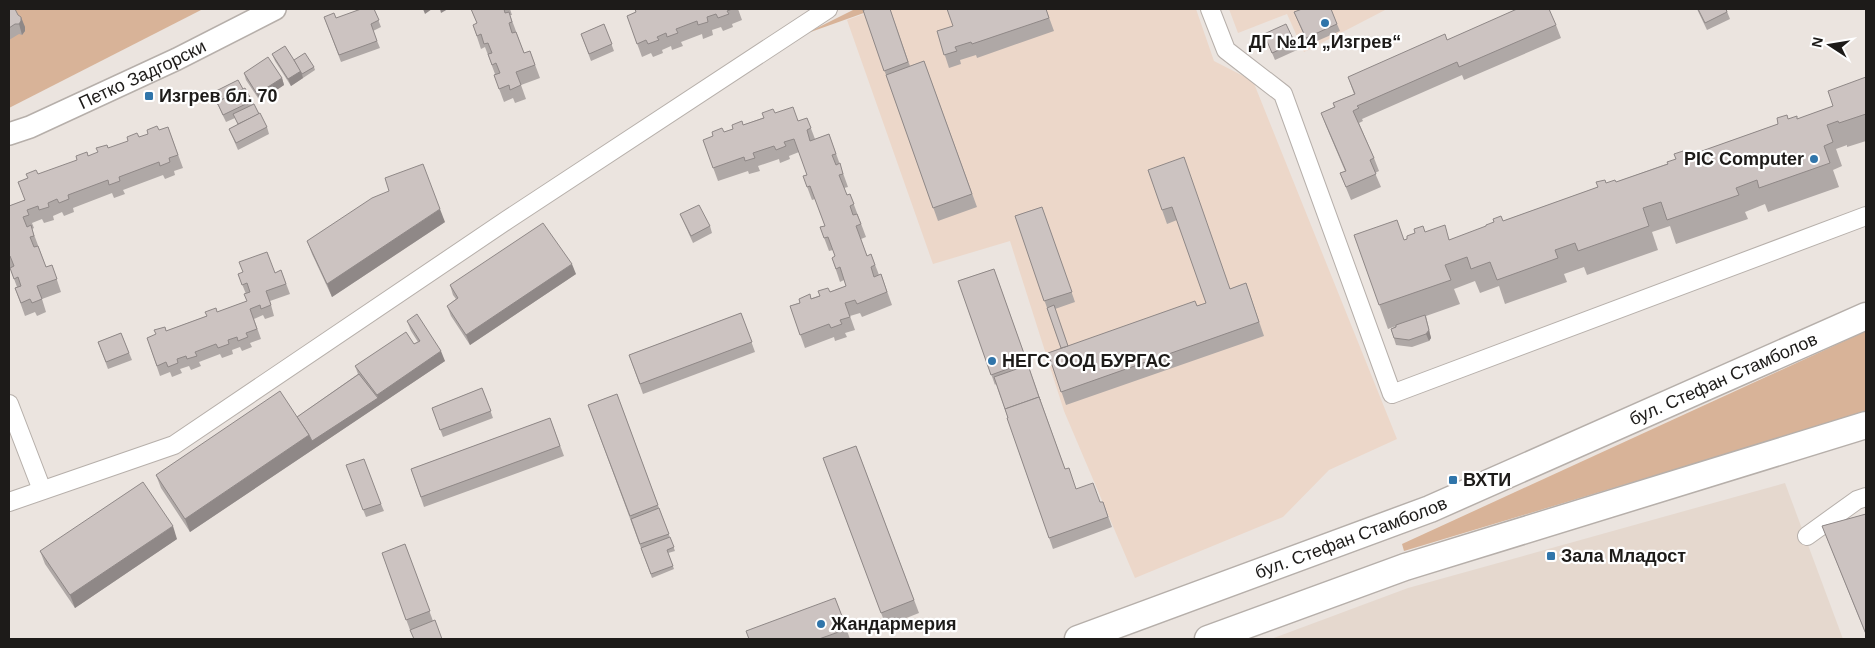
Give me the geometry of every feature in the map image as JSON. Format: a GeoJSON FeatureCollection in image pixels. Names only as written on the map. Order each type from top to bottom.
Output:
{"type":"FeatureCollection","features":[{"type":"Feature","properties":{"kind":"main road","name":"бул. Стефан Стамболов"},"geometry":{"type":"LineString","coordinates":[[1078,639],[1430,509],[1866,316]]}},
{"type":"Feature","properties":{"kind":"main road"},"geometry":{"type":"LineString","coordinates":[[1208,639],[1405,567],[1866,425]]}},
{"type":"Feature","properties":{"kind":"street","name":"Петко Задгорски"},"geometry":{"type":"LineString","coordinates":[[9,134],[30,127],[177,59],[275,9]]}},
{"type":"Feature","properties":{"kind":"street"},"geometry":{"type":"LineString","coordinates":[[9,502],[174,445],[515,215],[828,9]]}},
{"type":"Feature","properties":{"kind":"street"},"geometry":{"type":"LineString","coordinates":[[1210,9],[1226,50],[1283,94],[1392,394],[1866,216]]}},
{"type":"Feature","properties":{"kind":"street"},"geometry":{"type":"LineString","coordinates":[[9,404],[42,490]]}},
{"type":"Feature","properties":{"kind":"street"},"geometry":{"type":"LineString","coordinates":[[1807,536],[1857,500],[1866,497]]}},
{"type":"Feature","properties":{"kind":"shaded area"},"geometry":{"type":"Polygon","coordinates":[[[9,9],[203,9],[9,108],[9,9]]]}},
{"type":"Feature","properties":{"kind":"shaded area"},"geometry":{"type":"Polygon","coordinates":[[[855,9],[875,9],[805,34],[855,9]]]}},
{"type":"Feature","properties":{"kind":"shaded area"},"geometry":{"type":"Polygon","coordinates":[[[877,9],[1196,9],[1214,61],[1253,81],[1397,439],[1329,470],[1283,517],[1135,578],[1064,411],[1010,241],[933,264],[847,20],[877,9]]]}},
{"type":"Feature","properties":{"kind":"shaded area","name":"ДГ №14 „Изгрев“"},"geometry":{"type":"Polygon","coordinates":[[[1229,9],[1387,9],[1304,52],[1287,14],[1238,33],[1229,9]]]}},
{"type":"Feature","properties":{"kind":"shaded area"},"geometry":{"type":"Polygon","coordinates":[[[1866,331],[1866,412],[1404,551],[1402,544],[1866,331]]]}},
{"type":"Feature","properties":{"kind":"shaded area"},"geometry":{"type":"Polygon","coordinates":[[[1785,483],[1843,639],[1271,639],[1408,588],[1785,483]]]}},
{"type":"Feature","properties":{"kind":"building"},"geometry":{"type":"Polygon","coordinates":[[[9,9],[15,9],[21,17],[21,21],[19,24],[9,28],[9,9]]]}},
{"type":"Feature","properties":{"kind":"building"},"geometry":{"type":"Polygon","coordinates":[[[361,9],[374,9],[379,20],[371,24],[377,41],[339,55],[324,17],[334,13],[336,18],[361,9]]]}},
{"type":"Feature","properties":{"kind":"building"},"geometry":{"type":"Polygon","coordinates":[[[471,9],[504,9],[505,13],[509,12],[512,22],[509,23],[512,33],[516,32],[524,53],[530,51],[535,65],[516,72],[521,85],[510,90],[509,85],[499,89],[494,75],[500,73],[496,63],[492,65],[488,54],[492,53],[488,43],[484,44],[481,34],[477,36],[473,25],[477,23],[471,9]]]}},
{"type":"Feature","properties":{"kind":"building"},"geometry":{"type":"Polygon","coordinates":[[[635,9],[732,9],[727,11],[729,14],[718,18],[716,14],[707,17],[708,22],[698,25],[697,21],[676,29],[678,33],[667,37],[666,33],[657,37],[659,40],[648,44],[646,40],[637,44],[627,16],[636,12],[635,9]]]}},
{"type":"Feature","properties":{"kind":"building"},"geometry":{"type":"Polygon","coordinates":[[[890,9],[908,62],[884,71],[863,10],[890,9]]]}},
{"type":"Feature","properties":{"kind":"building"},"geometry":{"type":"Polygon","coordinates":[[[947,9],[1046,9],[1049,18],[972,44],[971,42],[955,47],[957,51],[944,55],[937,31],[953,26],[947,9]]]}},
{"type":"Feature","properties":{"kind":"building"},"geometry":{"type":"Polygon","coordinates":[[[1302,9],[1331,9],[1337,24],[1306,38],[1294,12],[1302,9]]]}},
{"type":"Feature","properties":{"kind":"building"},"geometry":{"type":"Polygon","coordinates":[[[1517,9],[1549,9],[1556,25],[1459,67],[1457,62],[1357,106],[1359,108],[1353,111],[1374,158],[1370,160],[1376,174],[1346,187],[1340,173],[1346,171],[1321,113],[1335,107],[1333,103],[1355,94],[1348,77],[1445,34],[1447,40],[1517,9]]]}},
{"type":"Feature","properties":{"kind":"building"},"geometry":{"type":"Polygon","coordinates":[[[1698,9],[1726,9],[1727,12],[1705,23],[1698,9]]]}},
{"type":"Feature","properties":{"kind":"building"},"geometry":{"type":"Polygon","coordinates":[[[604,24],[612,44],[589,54],[581,34],[604,24]]]}},
{"type":"Feature","properties":{"kind":"building"},"geometry":{"type":"Polygon","coordinates":[[[1286,24],[1295,43],[1272,53],[1264,34],[1286,24]]]}},
{"type":"Feature","properties":{"kind":"building"},"geometry":{"type":"Polygon","coordinates":[[[285,46],[301,71],[288,79],[272,54],[285,46]]]}},
{"type":"Feature","properties":{"kind":"building"},"geometry":{"type":"Polygon","coordinates":[[[305,53],[314,67],[302,74],[294,60],[305,53]]]}},
{"type":"Feature","properties":{"kind":"building"},"geometry":{"type":"Polygon","coordinates":[[[268,57],[282,78],[257,94],[244,73],[268,57]]]}},
{"type":"Feature","properties":{"kind":"building"},"geometry":{"type":"Polygon","coordinates":[[[924,61],[972,194],[933,208],[886,75],[924,61]]]}},
{"type":"Feature","properties":{"kind":"building"},"geometry":{"type":"Polygon","coordinates":[[[1866,77],[1866,114],[1827,125],[1833,142],[1824,146],[1830,163],[1759,188],[1757,180],[1736,188],[1739,195],[1667,220],[1661,202],[1643,208],[1649,226],[1578,251],[1575,243],[1555,250],[1558,258],[1497,280],[1490,262],[1471,269],[1467,257],[1445,265],[1451,280],[1379,305],[1354,235],[1397,220],[1404,240],[1407,239],[1407,236],[1415,233],[1414,229],[1423,226],[1425,232],[1445,225],[1449,240],[1486,226],[1494,222],[1493,219],[1501,216],[1503,221],[1598,187],[1596,182],[1605,180],[1606,183],[1615,180],[1616,182],[1668,164],[1667,162],[1676,159],[1674,154],[1683,151],[1685,157],[1778,124],[1777,118],[1787,115],[1788,119],[1797,116],[1797,119],[1833,106],[1828,91],[1866,77]]]}},
{"type":"Feature","properties":{"kind":"building"},"geometry":{"type":"Polygon","coordinates":[[[238,80],[243,89],[217,102],[218,105],[212,93],[238,80]]]}},
{"type":"Feature","properties":{"kind":"building"},"geometry":{"type":"Polygon","coordinates":[[[245,88],[252,101],[223,115],[217,102],[245,88]]]}},
{"type":"Feature","properties":{"kind":"building"},"geometry":{"type":"Polygon","coordinates":[[[254,104],[259,114],[238,124],[233,114],[254,104]]]}},
{"type":"Feature","properties":{"kind":"building"},"geometry":{"type":"Polygon","coordinates":[[[793,107],[798,121],[807,118],[811,128],[807,130],[810,141],[829,134],[836,154],[832,155],[836,165],[840,163],[843,174],[839,175],[847,195],[850,194],[854,204],[850,206],[853,215],[857,214],[861,224],[856,226],[867,256],[871,254],[875,265],[871,267],[874,277],[881,274],[887,292],[857,304],[855,300],[845,303],[850,317],[840,320],[842,324],[831,328],[829,324],[800,335],[790,306],[800,303],[799,299],[810,294],[811,299],[820,296],[818,291],[828,288],[830,292],[846,286],[840,267],[836,269],[832,258],[835,256],[828,237],[824,238],[820,227],[825,226],[810,186],[807,187],[803,176],[807,175],[794,139],[784,142],[786,146],[776,150],[774,146],[753,153],[755,158],[745,161],[744,157],[713,168],[703,140],[713,136],[712,132],[722,128],[724,132],[733,129],[732,125],[742,121],[743,125],[764,118],[762,113],[773,109],[775,113],[793,107]]]}},
{"type":"Feature","properties":{"kind":"building"},"geometry":{"type":"Polygon","coordinates":[[[260,113],[267,127],[236,143],[229,129],[260,113]]]}},
{"type":"Feature","properties":{"kind":"building"},"geometry":{"type":"Polygon","coordinates":[[[157,126],[159,130],[168,127],[178,155],[169,158],[170,162],[160,166],[159,162],[119,177],[120,181],[109,185],[108,180],[68,195],[69,199],[59,203],[57,199],[48,203],[49,207],[39,210],[38,206],[27,210],[29,215],[23,217],[27,227],[31,225],[34,236],[30,237],[34,247],[38,246],[46,267],[52,265],[57,279],[37,286],[42,299],[32,303],[30,299],[21,303],[15,288],[21,286],[18,277],[14,279],[10,268],[14,266],[9,256],[9,206],[25,200],[18,182],[28,178],[26,174],[36,170],[38,174],[77,160],[76,156],[87,152],[88,156],[98,152],[96,148],[107,145],[108,148],[128,141],[127,137],[137,133],[139,137],[148,134],[147,130],[157,126]]]}},
{"type":"Feature","properties":{"kind":"building"},"geometry":{"type":"Polygon","coordinates":[[[1184,157],[1230,289],[1246,283],[1259,322],[1061,392],[1048,353],[1195,301],[1197,306],[1206,303],[1172,207],[1162,210],[1148,170],[1184,157]]]}},
{"type":"Feature","properties":{"kind":"building"},"geometry":{"type":"Polygon","coordinates":[[[423,164],[440,209],[327,284],[307,241],[372,198],[389,191],[385,178],[423,164]]]}},
{"type":"Feature","properties":{"kind":"building"},"geometry":{"type":"Polygon","coordinates":[[[699,205],[710,226],[691,236],[680,214],[699,205]]]}},
{"type":"Feature","properties":{"kind":"building"},"geometry":{"type":"Polygon","coordinates":[[[1042,207],[1072,292],[1044,301],[1015,216],[1042,207]]]}},
{"type":"Feature","properties":{"kind":"building"},"geometry":{"type":"Polygon","coordinates":[[[543,223],[572,264],[466,335],[447,306],[458,298],[450,285],[543,223]]]}},
{"type":"Feature","properties":{"kind":"building"},"geometry":{"type":"Polygon","coordinates":[[[267,252],[275,273],[281,270],[286,284],[266,291],[271,305],[261,309],[260,305],[250,309],[257,329],[246,333],[248,337],[238,341],[237,337],[228,340],[229,344],[218,348],[216,344],[195,352],[197,356],[187,359],[186,356],[177,359],[178,363],[168,367],[166,362],[157,366],[147,338],[156,334],[154,330],[165,327],[166,331],[207,316],[205,312],[216,308],[217,312],[247,301],[244,294],[250,292],[247,283],[242,285],[238,274],[243,272],[239,262],[267,252]]]}},
{"type":"Feature","properties":{"kind":"building"},"geometry":{"type":"Polygon","coordinates":[[[994,269],[1027,362],[991,375],[958,281],[994,269]]]}},
{"type":"Feature","properties":{"kind":"building"},"geometry":{"type":"Polygon","coordinates":[[[1054,305],[1068,346],[1061,348],[1047,308],[1054,305]]]}},
{"type":"Feature","properties":{"kind":"building"},"geometry":{"type":"Polygon","coordinates":[[[741,313],[752,342],[640,384],[629,355],[741,313]]]}},
{"type":"Feature","properties":{"kind":"building"},"geometry":{"type":"Polygon","coordinates":[[[417,314],[441,351],[377,395],[355,366],[406,332],[414,344],[420,341],[407,321],[417,314]]]}},
{"type":"Feature","properties":{"kind":"building"},"geometry":{"type":"Polygon","coordinates":[[[1425,315],[1429,330],[1426,334],[1409,340],[1394,338],[1391,329],[1396,327],[1396,325],[1425,315]]]}},
{"type":"Feature","properties":{"kind":"building"},"geometry":{"type":"Polygon","coordinates":[[[121,333],[129,353],[106,362],[98,342],[121,333]]]}},
{"type":"Feature","properties":{"kind":"building"},"geometry":{"type":"Polygon","coordinates":[[[1028,365],[1039,397],[1005,409],[994,377],[1028,365]]]}},
{"type":"Feature","properties":{"kind":"building"},"geometry":{"type":"Polygon","coordinates":[[[359,374],[378,398],[312,441],[297,417],[359,374]]]}},
{"type":"Feature","properties":{"kind":"building"},"geometry":{"type":"Polygon","coordinates":[[[482,388],[491,411],[440,430],[432,408],[482,388]]]}},
{"type":"Feature","properties":{"kind":"building"},"geometry":{"type":"Polygon","coordinates":[[[280,391],[309,435],[185,519],[156,475],[280,391]]]}},
{"type":"Feature","properties":{"kind":"building"},"geometry":{"type":"Polygon","coordinates":[[[617,394],[658,505],[630,516],[588,405],[617,394]]]}},
{"type":"Feature","properties":{"kind":"building"},"geometry":{"type":"Polygon","coordinates":[[[1039,397],[1065,469],[1069,468],[1076,489],[1093,483],[1108,517],[1049,538],[1005,409],[1039,397]]]}},
{"type":"Feature","properties":{"kind":"building"},"geometry":{"type":"Polygon","coordinates":[[[550,418],[560,446],[421,497],[411,469],[550,418]]]}},
{"type":"Feature","properties":{"kind":"building"},"geometry":{"type":"Polygon","coordinates":[[[856,446],[914,600],[881,613],[823,458],[856,446]]]}},
{"type":"Feature","properties":{"kind":"building"},"geometry":{"type":"Polygon","coordinates":[[[364,459],[381,504],[363,510],[346,465],[364,459]]]}},
{"type":"Feature","properties":{"kind":"building"},"geometry":{"type":"Polygon","coordinates":[[[143,482],[173,526],[70,595],[40,551],[143,482]]]}},
{"type":"Feature","properties":{"kind":"building"},"geometry":{"type":"Polygon","coordinates":[[[659,508],[669,534],[640,544],[631,519],[659,508]]]}},
{"type":"Feature","properties":{"kind":"building"},"geometry":{"type":"Polygon","coordinates":[[[1866,514],[1866,634],[1822,526],[1866,514]]]}},
{"type":"Feature","properties":{"kind":"building"},"geometry":{"type":"Polygon","coordinates":[[[670,537],[674,547],[667,550],[673,566],[651,574],[641,548],[670,537]]]}},
{"type":"Feature","properties":{"kind":"building"},"geometry":{"type":"Polygon","coordinates":[[[405,544],[430,611],[406,620],[382,553],[405,544]]]}},
{"type":"Feature","properties":{"kind":"building"},"geometry":{"type":"Polygon","coordinates":[[[835,598],[847,629],[819,639],[749,639],[746,631],[835,598]]]}},
{"type":"Feature","properties":{"kind":"building"},"geometry":{"type":"Polygon","coordinates":[[[435,620],[442,639],[414,639],[410,630],[435,620]]]}},
{"type":"Feature","properties":{"kind":"place","name":"ДГ №14 „Изгрев“"},"geometry":{"type":"Point","coordinates":[1325,23]}},
{"type":"Feature","properties":{"kind":"place","name":"Изгрев бл. 70"},"geometry":{"type":"Point","coordinates":[149,96]}},
{"type":"Feature","properties":{"kind":"place","name":"PIC Computer"},"geometry":{"type":"Point","coordinates":[1814,159]}},
{"type":"Feature","properties":{"kind":"place","name":"НЕГС ООД БУРГАС"},"geometry":{"type":"Point","coordinates":[992,361]}},
{"type":"Feature","properties":{"kind":"place","name":"ВХТИ"},"geometry":{"type":"Point","coordinates":[1453,480]}},
{"type":"Feature","properties":{"kind":"place","name":"Зала Младост"},"geometry":{"type":"Point","coordinates":[1551,556]}},
{"type":"Feature","properties":{"kind":"place","name":"Жандармерия"},"geometry":{"type":"Point","coordinates":[821,624]}}]}
